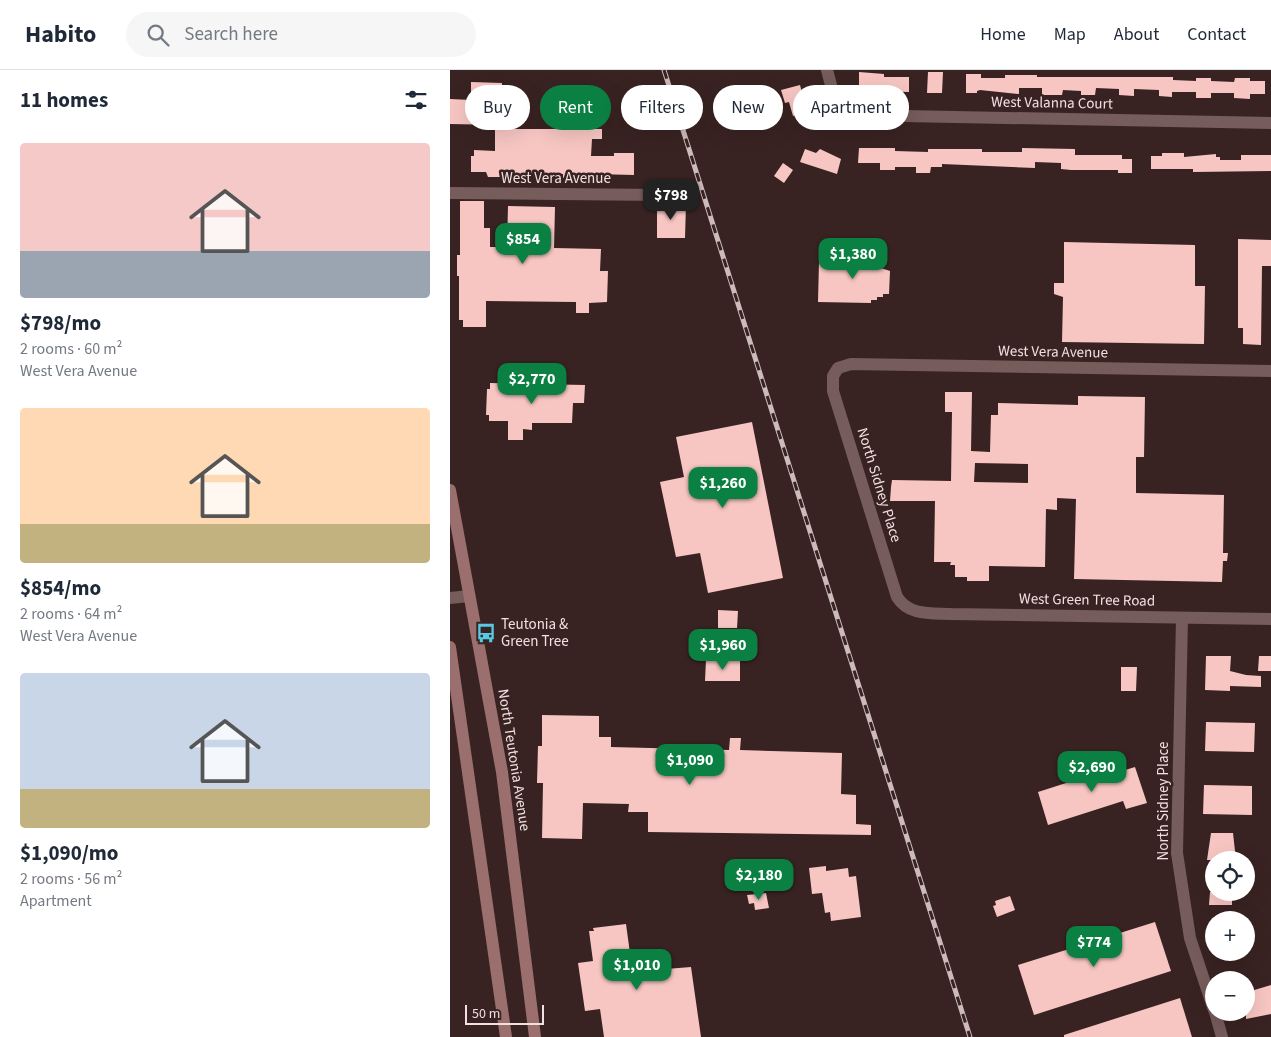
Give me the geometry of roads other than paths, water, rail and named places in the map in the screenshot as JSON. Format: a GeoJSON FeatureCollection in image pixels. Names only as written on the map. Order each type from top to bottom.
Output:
{"type":"FeatureCollection","features":[{"type":"Feature","properties":{"kind":"main road","name":"North Teutonia Avenue"},"geometry":{"type":"LineString","coordinates":[[450,490],[502,772],[535,1037]]}},
{"type":"Feature","properties":{"kind":"main road"},"geometry":{"type":"LineString","coordinates":[[450,647],[506,1037]]}},
{"type":"Feature","properties":{"kind":"street","name":"West Valanna Court"},"geometry":{"type":"LineString","coordinates":[[828,70],[838,104],[843,112],[853,115],[1271,123]]}},
{"type":"Feature","properties":{"kind":"street","name":"West Vera Avenue"},"geometry":{"type":"LineString","coordinates":[[450,194],[662,195]]}},
{"type":"Feature","properties":{"kind":"street","name":"West Vera Avenue"},"geometry":{"type":"LineString","coordinates":[[836,370],[851,364],[1271,372]]}},
{"type":"Feature","properties":{"kind":"street","name":"North Sidney Place"},"geometry":{"type":"LineString","coordinates":[[836,370],[832,381],[833,391],[897,597],[904,606]]}},
{"type":"Feature","properties":{"kind":"street"},"geometry":{"type":"LineString","coordinates":[[450,598],[469,596]]}},
{"type":"Feature","properties":{"kind":"street","name":"West Green Tree Road"},"geometry":{"type":"LineString","coordinates":[[904,606],[914,612],[936,613],[1271,619]]}},
{"type":"Feature","properties":{"kind":"street","name":"North Sidney Place"},"geometry":{"type":"LineString","coordinates":[[1182,618],[1177,853],[1190,938],[1205,984]]}},
{"type":"Feature","properties":{"kind":"street","name":"North Sidney Place"},"geometry":{"type":"LineString","coordinates":[[1217,1021],[1222,1037]]}},
{"type":"Feature","properties":{"kind":"railway"},"geometry":{"type":"LineString","coordinates":[[664,70],[970,1037]]}},
{"type":"Feature","properties":{"kind":"place","name":"Teutonia & Green Tree"},"geometry":{"type":"Point","coordinates":[486,633]}}]}
